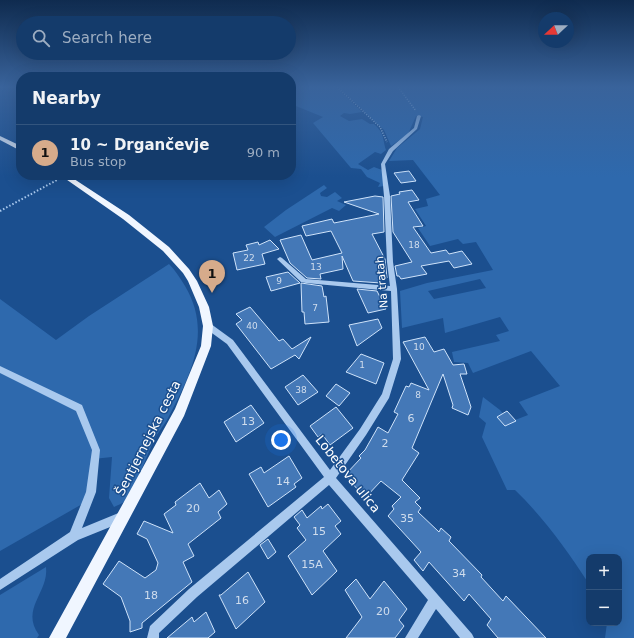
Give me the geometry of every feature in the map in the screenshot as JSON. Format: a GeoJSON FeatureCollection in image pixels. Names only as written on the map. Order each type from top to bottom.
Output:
{"type":"FeatureCollection","features":[{"type":"Feature","properties":{"kind":"main road"},"geometry":{"type":"LineString","coordinates":[[0,138],[16,146]]}},
{"type":"Feature","properties":{"kind":"main road","name":"Šentjernejska cesta"},"geometry":{"type":"LineString","coordinates":[[57,638],[180,412],[206,346],[208,326],[204,306],[192,281],[186,271],[166,249],[126,217],[69,180]]}},
{"type":"Feature","properties":{"kind":"street","name":"Na tratah"},"geometry":{"type":"LineString","coordinates":[[153,638],[154,630],[193,593],[330,478],[363,432],[386,395],[397,359],[394,289],[390,262],[387,196],[383,164],[391,150],[416,128],[419,117]]}},
{"type":"Feature","properties":{"kind":"street"},"geometry":{"type":"LineString","coordinates":[[280,259],[298,276],[306,281],[394,289]]}},
{"type":"Feature","properties":{"kind":"street","name":"Lobetova ulica"},"geometry":{"type":"LineString","coordinates":[[208,326],[230,342],[330,478],[468,638]]}},
{"type":"Feature","properties":{"kind":"street"},"geometry":{"type":"LineString","coordinates":[[0,369],[79,408],[96,450],[91,492],[74,536]]}},
{"type":"Feature","properties":{"kind":"street"},"geometry":{"type":"LineString","coordinates":[[0,585],[74,536],[125,515]]}},
{"type":"Feature","properties":{"kind":"street"},"geometry":{"type":"LineString","coordinates":[[411,638],[435,600]]}},
{"type":"Feature","properties":{"kind":"path"},"geometry":{"type":"LineString","coordinates":[[369,117],[380,127],[391,150]]}},
{"type":"Feature","properties":{"kind":"path"},"geometry":{"type":"LineString","coordinates":[[0,212],[56,180]]}},
{"type":"Feature","properties":{"kind":"shaded area"},"geometry":{"type":"Polygon","coordinates":[[[323,117],[341,117],[349,121],[362,119],[378,127],[383,136],[386,150],[381,154],[375,152],[358,164],[368,170],[374,167],[382,170],[384,186],[378,187],[380,183],[367,177],[361,169],[351,168],[313,123],[323,117]]]}},
{"type":"Feature","properties":{"kind":"shaded area"},"geometry":{"type":"Polygon","coordinates":[[[370,117],[416,117],[408,134],[391,146],[384,130],[370,117]]]}},
{"type":"Feature","properties":{"kind":"shaded area"},"geometry":{"type":"Polygon","coordinates":[[[421,117],[634,117],[634,638],[605,638],[607,626],[622,626],[622,554],[586,554],[586,580],[564,547],[536,512],[515,490],[507,490],[482,437],[486,423],[479,417],[483,397],[500,410],[510,422],[528,415],[519,402],[560,386],[531,351],[473,373],[468,363],[454,362],[452,352],[500,341],[496,335],[509,331],[500,317],[445,333],[443,318],[402,328],[400,291],[427,283],[493,270],[476,242],[463,244],[458,239],[430,246],[418,228],[426,226],[415,209],[428,206],[426,199],[440,195],[413,160],[389,161],[397,148],[420,129],[423,117],[421,117]],[[480,279],[428,291],[434,299],[486,288],[480,279]]]}},
{"type":"Feature","properties":{"kind":"shaded area"},"geometry":{"type":"Polygon","coordinates":[[[324,185],[327,188],[320,193],[321,196],[327,197],[335,192],[342,198],[337,201],[346,205],[339,211],[332,208],[275,237],[264,227],[286,210],[324,185]]]}},
{"type":"Feature","properties":{"kind":"shaded area"},"geometry":{"type":"Polygon","coordinates":[[[169,264],[185,286],[193,303],[197,321],[198,337],[190,371],[167,420],[155,438],[129,495],[124,502],[114,507],[109,498],[112,457],[93,459],[84,503],[0,551],[0,299],[56,340],[89,316],[169,264]]]}},
{"type":"Feature","properties":{"kind":"shaded area"},"geometry":{"type":"Polygon","coordinates":[[[46,567],[44,585],[36,601],[32,617],[39,635],[37,638],[0,638],[0,595],[46,567]]]}},
{"type":"Feature","properties":{"kind":"building"},"geometry":{"type":"Polygon","coordinates":[[[409,171],[416,181],[401,183],[394,173],[409,171]]]}},
{"type":"Feature","properties":{"kind":"building"},"geometry":{"type":"Polygon","coordinates":[[[412,190],[419,200],[408,202],[423,226],[413,227],[431,253],[446,250],[449,254],[462,251],[472,264],[454,268],[449,261],[421,266],[427,274],[401,279],[397,276],[395,266],[412,262],[393,232],[391,196],[400,194],[399,192],[412,190]]]}},
{"type":"Feature","properties":{"kind":"building"},"geometry":{"type":"Polygon","coordinates":[[[375,196],[383,197],[384,232],[372,234],[385,259],[387,278],[380,279],[381,283],[353,281],[342,256],[343,269],[320,274],[321,279],[307,278],[290,263],[280,240],[301,235],[312,260],[342,253],[331,231],[306,236],[302,226],[332,219],[334,223],[379,214],[344,202],[375,196]]]}},
{"type":"Feature","properties":{"kind":"building"},"geometry":{"type":"Polygon","coordinates":[[[270,240],[279,249],[262,254],[265,264],[237,270],[233,253],[248,250],[246,245],[258,242],[259,245],[270,240]]]}},
{"type":"Feature","properties":{"kind":"building"},"geometry":{"type":"Polygon","coordinates":[[[288,272],[300,283],[271,291],[266,277],[288,272]]]}},
{"type":"Feature","properties":{"kind":"building"},"geometry":{"type":"Polygon","coordinates":[[[301,283],[322,286],[324,297],[326,296],[329,322],[305,324],[304,312],[302,312],[301,283]]]}},
{"type":"Feature","properties":{"kind":"building"},"geometry":{"type":"Polygon","coordinates":[[[357,289],[377,291],[386,309],[368,313],[357,289]]]}},
{"type":"Feature","properties":{"kind":"building"},"geometry":{"type":"Polygon","coordinates":[[[250,307],[279,341],[283,339],[292,349],[311,337],[299,359],[295,355],[271,369],[236,324],[242,320],[236,314],[250,307]]]}},
{"type":"Feature","properties":{"kind":"building"},"geometry":{"type":"Polygon","coordinates":[[[378,319],[382,328],[357,346],[349,325],[378,319]]]}},
{"type":"Feature","properties":{"kind":"building"},"geometry":{"type":"Polygon","coordinates":[[[425,337],[434,352],[444,349],[453,365],[464,364],[467,374],[460,374],[471,407],[468,415],[452,408],[453,405],[443,374],[412,448],[419,453],[402,480],[420,498],[415,502],[421,508],[418,512],[439,532],[441,528],[451,537],[449,541],[482,575],[481,577],[503,601],[506,596],[546,638],[498,638],[487,625],[491,619],[469,594],[464,601],[429,562],[423,571],[414,560],[421,552],[388,516],[394,509],[392,506],[401,497],[381,481],[365,498],[345,475],[361,458],[359,456],[365,450],[378,427],[388,433],[398,414],[394,412],[406,386],[409,387],[411,383],[429,390],[403,342],[425,337]]]}},
{"type":"Feature","properties":{"kind":"building"},"geometry":{"type":"Polygon","coordinates":[[[361,354],[384,363],[376,384],[346,372],[361,354]]]}},
{"type":"Feature","properties":{"kind":"building"},"geometry":{"type":"Polygon","coordinates":[[[303,375],[318,392],[298,405],[285,387],[303,375]]]}},
{"type":"Feature","properties":{"kind":"building"},"geometry":{"type":"Polygon","coordinates":[[[336,384],[350,393],[339,406],[326,396],[336,384]]]}},
{"type":"Feature","properties":{"kind":"building"},"geometry":{"type":"Polygon","coordinates":[[[251,405],[264,423],[236,442],[224,422],[251,405]]]}},
{"type":"Feature","properties":{"kind":"building"},"geometry":{"type":"Polygon","coordinates":[[[336,407],[353,428],[330,445],[322,434],[318,437],[310,426],[336,407]]]}},
{"type":"Feature","properties":{"kind":"building"},"geometry":{"type":"Polygon","coordinates":[[[507,411],[516,421],[505,426],[497,417],[507,411]]]}},
{"type":"Feature","properties":{"kind":"building"},"geometry":{"type":"Polygon","coordinates":[[[289,456],[302,478],[294,484],[296,487],[268,507],[249,474],[261,467],[264,473],[289,456]]]}},
{"type":"Feature","properties":{"kind":"building"},"geometry":{"type":"Polygon","coordinates":[[[200,483],[209,498],[219,490],[227,504],[218,512],[221,518],[188,544],[194,556],[183,562],[192,582],[142,623],[142,628],[130,632],[130,621],[121,597],[103,584],[119,561],[145,578],[156,570],[158,563],[147,539],[137,534],[144,521],[173,533],[164,514],[176,505],[175,502],[200,483]]]}},
{"type":"Feature","properties":{"kind":"building"},"geometry":{"type":"Polygon","coordinates":[[[328,504],[341,521],[335,526],[341,534],[323,551],[337,571],[312,595],[288,556],[306,540],[297,528],[300,525],[294,517],[302,510],[307,518],[321,506],[322,509],[328,504]]]}},
{"type":"Feature","properties":{"kind":"building"},"geometry":{"type":"Polygon","coordinates":[[[268,539],[276,552],[268,559],[260,545],[268,539]]]}},
{"type":"Feature","properties":{"kind":"building"},"geometry":{"type":"Polygon","coordinates":[[[248,572],[265,602],[236,629],[219,595],[221,595],[248,572]]]}},
{"type":"Feature","properties":{"kind":"building"},"geometry":{"type":"Polygon","coordinates":[[[356,579],[370,599],[384,581],[407,609],[399,620],[404,626],[395,638],[346,638],[362,617],[345,590],[356,579]]]}},
{"type":"Feature","properties":{"kind":"building"},"geometry":{"type":"Polygon","coordinates":[[[206,612],[215,632],[208,638],[167,638],[192,617],[194,622],[206,612]]]}},
{"type":"Feature","properties":{"kind":"place","name":"10 ~ Drgančevje"},"geometry":{"type":"Point","coordinates":[212,293]}}]}
